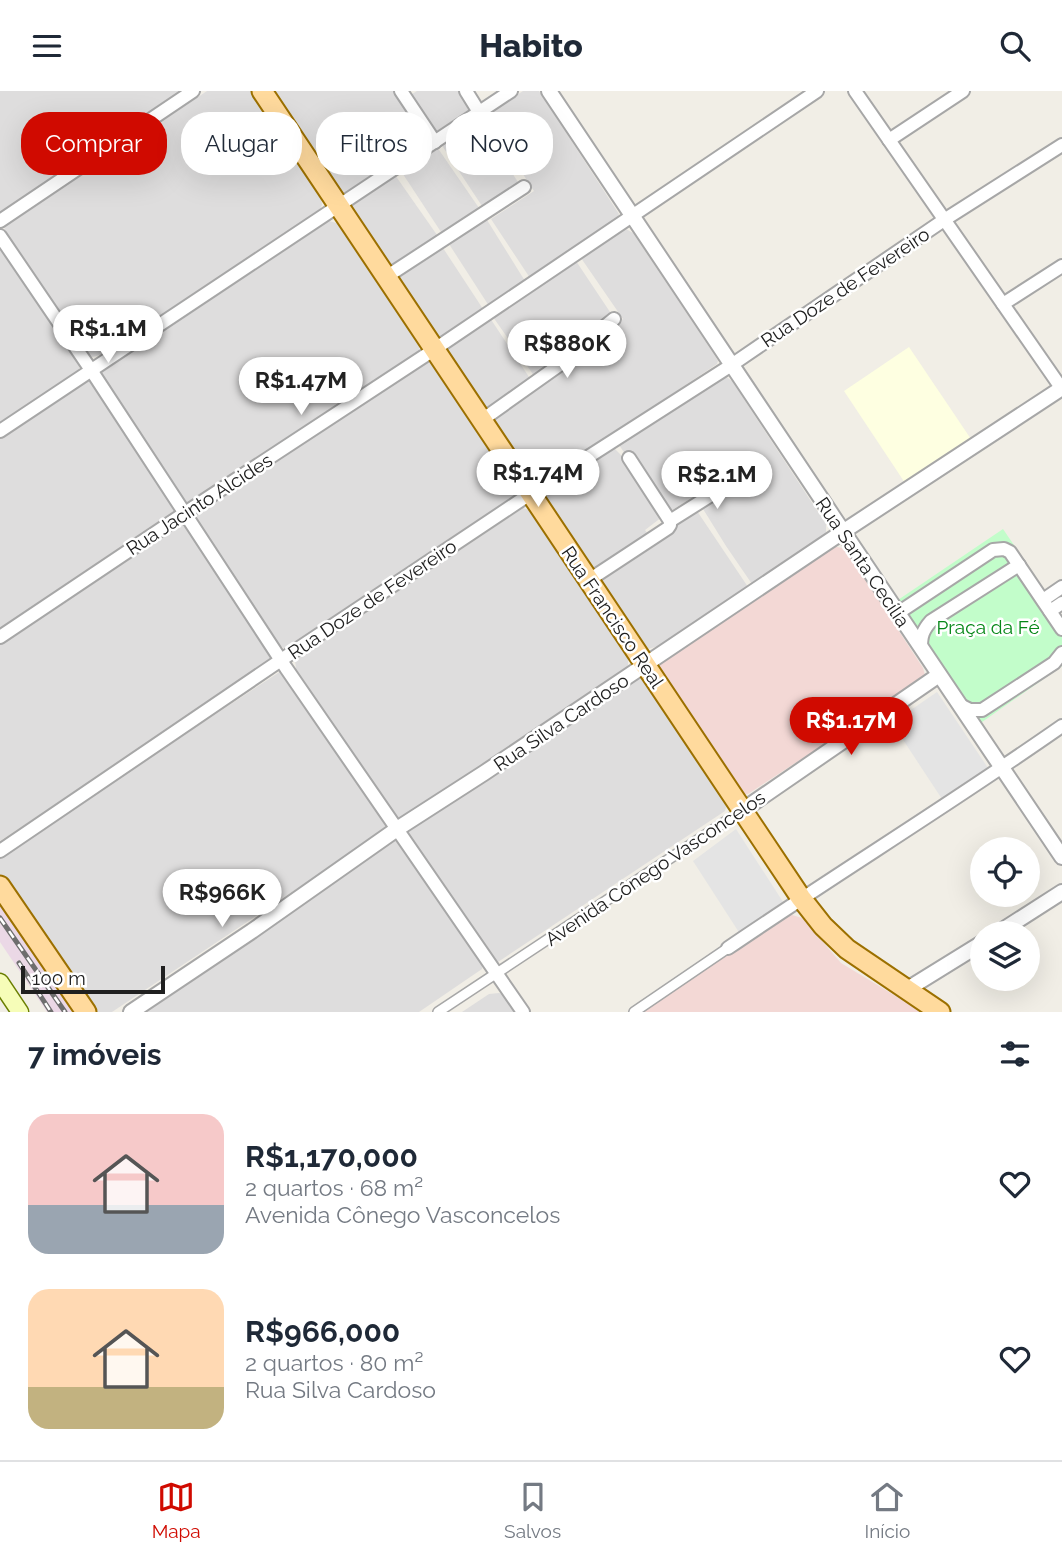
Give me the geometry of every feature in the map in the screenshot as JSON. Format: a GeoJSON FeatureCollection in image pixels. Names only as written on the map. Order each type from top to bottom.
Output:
{"type":"FeatureCollection","features":[{"type":"Feature","properties":{"kind":"main road","name":"Rua Francisco Real"},"geometry":{"type":"LineString","coordinates":[[262,91],[801,898],[847,949],[940,1012]]}},
{"type":"Feature","properties":{"kind":"main road"},"geometry":{"type":"LineString","coordinates":[[0,886],[86,1012]]}},
{"type":"Feature","properties":{"kind":"main road"},"geometry":{"type":"LineString","coordinates":[[0,982],[20,1012]]}},
{"type":"Feature","properties":{"kind":"street"},"geometry":{"type":"LineString","coordinates":[[0,221],[193,91]]}},
{"type":"Feature","properties":{"kind":"street"},"geometry":{"type":"LineString","coordinates":[[402,91],[435,142]]}},
{"type":"Feature","properties":{"kind":"street"},"geometry":{"type":"LineString","coordinates":[[466,91],[480,112],[512,91]]}},
{"type":"Feature","properties":{"kind":"street","name":"Rua Santa Cecília"},"geometry":{"type":"LineString","coordinates":[[549,91],[730,366],[1062,857]]}},
{"type":"Feature","properties":{"kind":"street","name":"Rua Jacinto Alcides"},"geometry":{"type":"LineString","coordinates":[[0,637],[435,349],[817,91]]}},
{"type":"Feature","properties":{"kind":"street"},"geometry":{"type":"LineString","coordinates":[[855,91],[1062,388]]}},
{"type":"Feature","properties":{"kind":"street"},"geometry":{"type":"LineString","coordinates":[[889,140],[963,91]]}},
{"type":"Feature","properties":{"kind":"street"},"geometry":{"type":"LineString","coordinates":[[0,431],[446,135]]}},
{"type":"Feature","properties":{"kind":"street","name":"Rua Doze de Fevereiro"},"geometry":{"type":"LineString","coordinates":[[0,851],[531,493],[730,366],[944,220],[1062,145]]}},
{"type":"Feature","properties":{"kind":"street"},"geometry":{"type":"LineString","coordinates":[[386,277],[524,187]]}},
{"type":"Feature","properties":{"kind":"street"},"geometry":{"type":"LineString","coordinates":[[0,236],[281,660],[523,1012]]}},
{"type":"Feature","properties":{"kind":"street"},"geometry":{"type":"LineString","coordinates":[[1003,304],[1062,266]]}},
{"type":"Feature","properties":{"kind":"street"},"geometry":{"type":"LineString","coordinates":[[482,420],[572,356],[614,319]]}},
{"type":"Feature","properties":{"kind":"street","name":"Rua Silva Cardoso"},"geometry":{"type":"LineString","coordinates":[[131,1012],[397,829],[1062,388]]}},
{"type":"Feature","properties":{"kind":"street"},"geometry":{"type":"LineString","coordinates":[[589,580],[670,525],[629,458]]}},
{"type":"Feature","properties":{"kind":"street"},"geometry":{"type":"LineString","coordinates":[[670,521],[746,473]]}},
{"type":"Feature","properties":{"kind":"street"},"geometry":{"type":"LineString","coordinates":[[898,613],[993,550],[1004,549],[1010,552],[1062,629]]}},
{"type":"Feature","properties":{"kind":"street"},"geometry":{"type":"LineString","coordinates":[[921,647],[921,636],[931,621],[1019,565]]}},
{"type":"Feature","properties":{"kind":"street"},"geometry":{"type":"LineString","coordinates":[[1046,606],[1062,587]]}},
{"type":"Feature","properties":{"kind":"street"},"geometry":{"type":"LineString","coordinates":[[1046,606],[1062,603]]}},
{"type":"Feature","properties":{"kind":"street"},"geometry":{"type":"LineString","coordinates":[[960,705],[970,711],[982,710],[1054,663],[1062,653]]}},
{"type":"Feature","properties":{"kind":"street","name":"Avenida Cônego Vasconcelos"},"geometry":{"type":"LineString","coordinates":[[438,1012],[743,810],[939,675]]}},
{"type":"Feature","properties":{"kind":"street"},"geometry":{"type":"LineString","coordinates":[[634,1012],[1062,726]]}},
{"type":"Feature","properties":{"kind":"street"},"geometry":{"type":"LineString","coordinates":[[1017,921],[1062,893]]}},
{"type":"Feature","properties":{"kind":"street"},"geometry":{"type":"LineString","coordinates":[[906,990],[970,950]]}},
{"type":"Feature","properties":{"kind":"shaded area"},"geometry":{"type":"Polygon","coordinates":[[[0,91],[185,91],[154,112],[21,112],[21,175],[60,175],[0,215],[0,91]]]}},
{"type":"Feature","properties":{"kind":"shaded area"},"geometry":{"type":"Polygon","coordinates":[[[207,91],[251,91],[265,112],[181,112],[181,175],[302,175],[302,167],[321,195],[322,205],[319,211],[297,227],[135,334],[103,354],[87,356],[4,234],[5,226],[81,175],[167,175],[167,118],[207,91]]]}},
{"type":"Feature","properties":{"kind":"shaded area"},"geometry":{"type":"Polygon","coordinates":[[[268,91],[398,91],[412,112],[316,112],[316,158],[302,139],[302,112],[283,112],[268,91]]]}},
{"type":"Feature","properties":{"kind":"shaded area"},"geometry":{"type":"Polygon","coordinates":[[[417,91],[461,91],[472,108],[466,112],[446,112],[446,125],[434,133],[432,112],[420,112],[409,96],[417,91]]]}},
{"type":"Feature","properties":{"kind":"shaded area"},"geometry":{"type":"Polygon","coordinates":[[[523,91],[539,91],[553,112],[491,112],[523,91]]]}},
{"type":"Feature","properties":{"kind":"shaded area"},"geometry":{"type":"Polygon","coordinates":[[[553,113],[619,214],[616,221],[530,278],[491,219],[534,191],[524,175],[553,175],[553,113]]]}},
{"type":"Feature","properties":{"kind":"shaded area"},"geometry":{"type":"Polygon","coordinates":[[[437,147],[446,160],[446,175],[456,175],[479,208],[441,232],[404,175],[432,175],[432,150],[437,147]]]}},
{"type":"Feature","properties":{"kind":"shaded area"},"geometry":{"type":"Polygon","coordinates":[[[328,175],[372,175],[342,195],[328,175]]]}},
{"type":"Feature","properties":{"kind":"shaded area"},"geometry":{"type":"Polygon","coordinates":[[[395,175],[437,235],[386,269],[350,206],[395,175]]]}},
{"type":"Feature","properties":{"kind":"shaded area"},"geometry":{"type":"Polygon","coordinates":[[[462,175],[513,175],[518,182],[482,206],[462,175]]]}},
{"type":"Feature","properties":{"kind":"shaded area"},"geometry":{"type":"Polygon","coordinates":[[[487,220],[525,281],[489,306],[449,244],[487,220]]]}},
{"type":"Feature","properties":{"kind":"shaded area"},"geometry":{"type":"Polygon","coordinates":[[[329,221],[340,224],[420,344],[417,354],[191,503],[185,503],[100,377],[101,370],[329,221]]]}},
{"type":"Feature","properties":{"kind":"shaded area"},"geometry":{"type":"Polygon","coordinates":[[[626,229],[633,233],[715,356],[717,364],[542,481],[532,482],[488,420],[588,354],[586,347],[615,328],[623,319],[581,258],[626,229]]]}},
{"type":"Feature","properties":{"kind":"shaded area"},"geometry":{"type":"Polygon","coordinates":[[[0,244],[81,364],[78,371],[0,423],[0,244]]]}},
{"type":"Feature","properties":{"kind":"shaded area"},"geometry":{"type":"Polygon","coordinates":[[[443,248],[483,309],[436,339],[394,280],[443,248]]]}},
{"type":"Feature","properties":{"kind":"shaded area"},"geometry":{"type":"Polygon","coordinates":[[[576,261],[612,315],[551,356],[555,362],[537,380],[493,317],[576,261]]]}},
{"type":"Feature","properties":{"kind":"shaded area"},"geometry":{"type":"Polygon","coordinates":[[[490,318],[533,383],[484,415],[445,348],[490,318]]]}},
{"type":"Feature","properties":{"kind":"shaded area"},"geometry":{"type":"Polygon","coordinates":[[[909,347],[975,445],[909,489],[844,391],[909,347]]]}},
{"type":"Feature","properties":{"kind":"shaded area"},"geometry":{"type":"Polygon","coordinates":[[[425,363],[434,365],[515,486],[517,497],[286,650],[197,522],[196,515],[425,363]]]}},
{"type":"Feature","properties":{"kind":"shaded area"},"geometry":{"type":"Polygon","coordinates":[[[725,376],[732,381],[826,524],[826,532],[822,538],[752,584],[695,496],[669,512],[664,511],[619,445],[725,376]]]}},
{"type":"Feature","properties":{"kind":"shaded area"},"geometry":{"type":"Polygon","coordinates":[[[88,380],[92,382],[176,508],[176,512],[0,629],[0,437],[88,380]]]}},
{"type":"Feature","properties":{"kind":"shaded area"},"geometry":{"type":"Polygon","coordinates":[[[614,448],[662,517],[645,530],[649,536],[593,574],[546,503],[547,496],[614,448]]]}},
{"type":"Feature","properties":{"kind":"shaded area"},"geometry":{"type":"Polygon","coordinates":[[[523,508],[529,510],[628,657],[627,668],[406,815],[397,818],[296,669],[295,660],[523,508]]]}},
{"type":"Feature","properties":{"kind":"shaded area"},"geometry":{"type":"Polygon","coordinates":[[[697,511],[748,587],[662,645],[648,649],[642,646],[597,581],[674,524],[697,511]]]}},
{"type":"Feature","properties":{"kind":"shaded area"},"geometry":{"type":"Polygon","coordinates":[[[185,523],[274,660],[0,841],[0,645],[185,523]]]}},
{"type":"Feature","properties":{"kind":"shaded area"},"geometry":{"type":"Polygon","coordinates":[[[832,546],[842,548],[848,553],[925,675],[922,680],[748,794],[742,795],[659,670],[661,661],[832,546]]]}},
{"type":"Feature","properties":{"kind":"shaded area"},"geometry":{"type":"Polygon","coordinates":[[[281,671],[386,824],[385,830],[112,1012],[94,1012],[0,876],[0,856],[281,671]]]}},
{"type":"Feature","properties":{"kind":"shaded area"},"geometry":{"type":"Polygon","coordinates":[[[638,678],[644,680],[723,800],[725,811],[495,964],[408,836],[410,827],[638,678]]]}},
{"type":"Feature","properties":{"kind":"shaded area"},"geometry":{"type":"Polygon","coordinates":[[[937,692],[988,768],[942,799],[892,723],[937,692]]]}},
{"type":"Feature","properties":{"kind":"shaded area"},"geometry":{"type":"Polygon","coordinates":[[[736,829],[785,905],[742,937],[693,861],[736,829]]]}},
{"type":"Feature","properties":{"kind":"shaded area"},"geometry":{"type":"Polygon","coordinates":[[[394,839],[398,840],[483,964],[482,969],[419,1012],[133,1012],[394,839]]]}},
{"type":"Feature","properties":{"kind":"shaded area"},"geometry":{"type":"Polygon","coordinates":[[[0,906],[72,1012],[47,1012],[0,942],[0,906]]]}},
{"type":"Feature","properties":{"kind":"shaded area"},"geometry":{"type":"Polygon","coordinates":[[[792,915],[802,918],[841,963],[922,1012],[641,1012],[780,919],[792,915]]]}},
{"type":"Feature","properties":{"kind":"shaded area"},"geometry":{"type":"Polygon","coordinates":[[[489,994],[504,995],[515,1012],[462,1012],[489,994]]]}},
{"type":"Feature","properties":{"kind":"green space","name":"Praça da Fé"},"geometry":{"type":"Polygon","coordinates":[[[1003,529],[1062,616],[1062,666],[975,727],[892,604],[1003,529]]]}},
{"type":"Feature","properties":{"kind":"railway"},"geometry":{"type":"LineString","coordinates":[[0,918],[65,1012]]}},
{"type":"Feature","properties":{"kind":"railway"},"geometry":{"type":"LineString","coordinates":[[19,963],[51,1012]]}}]}
